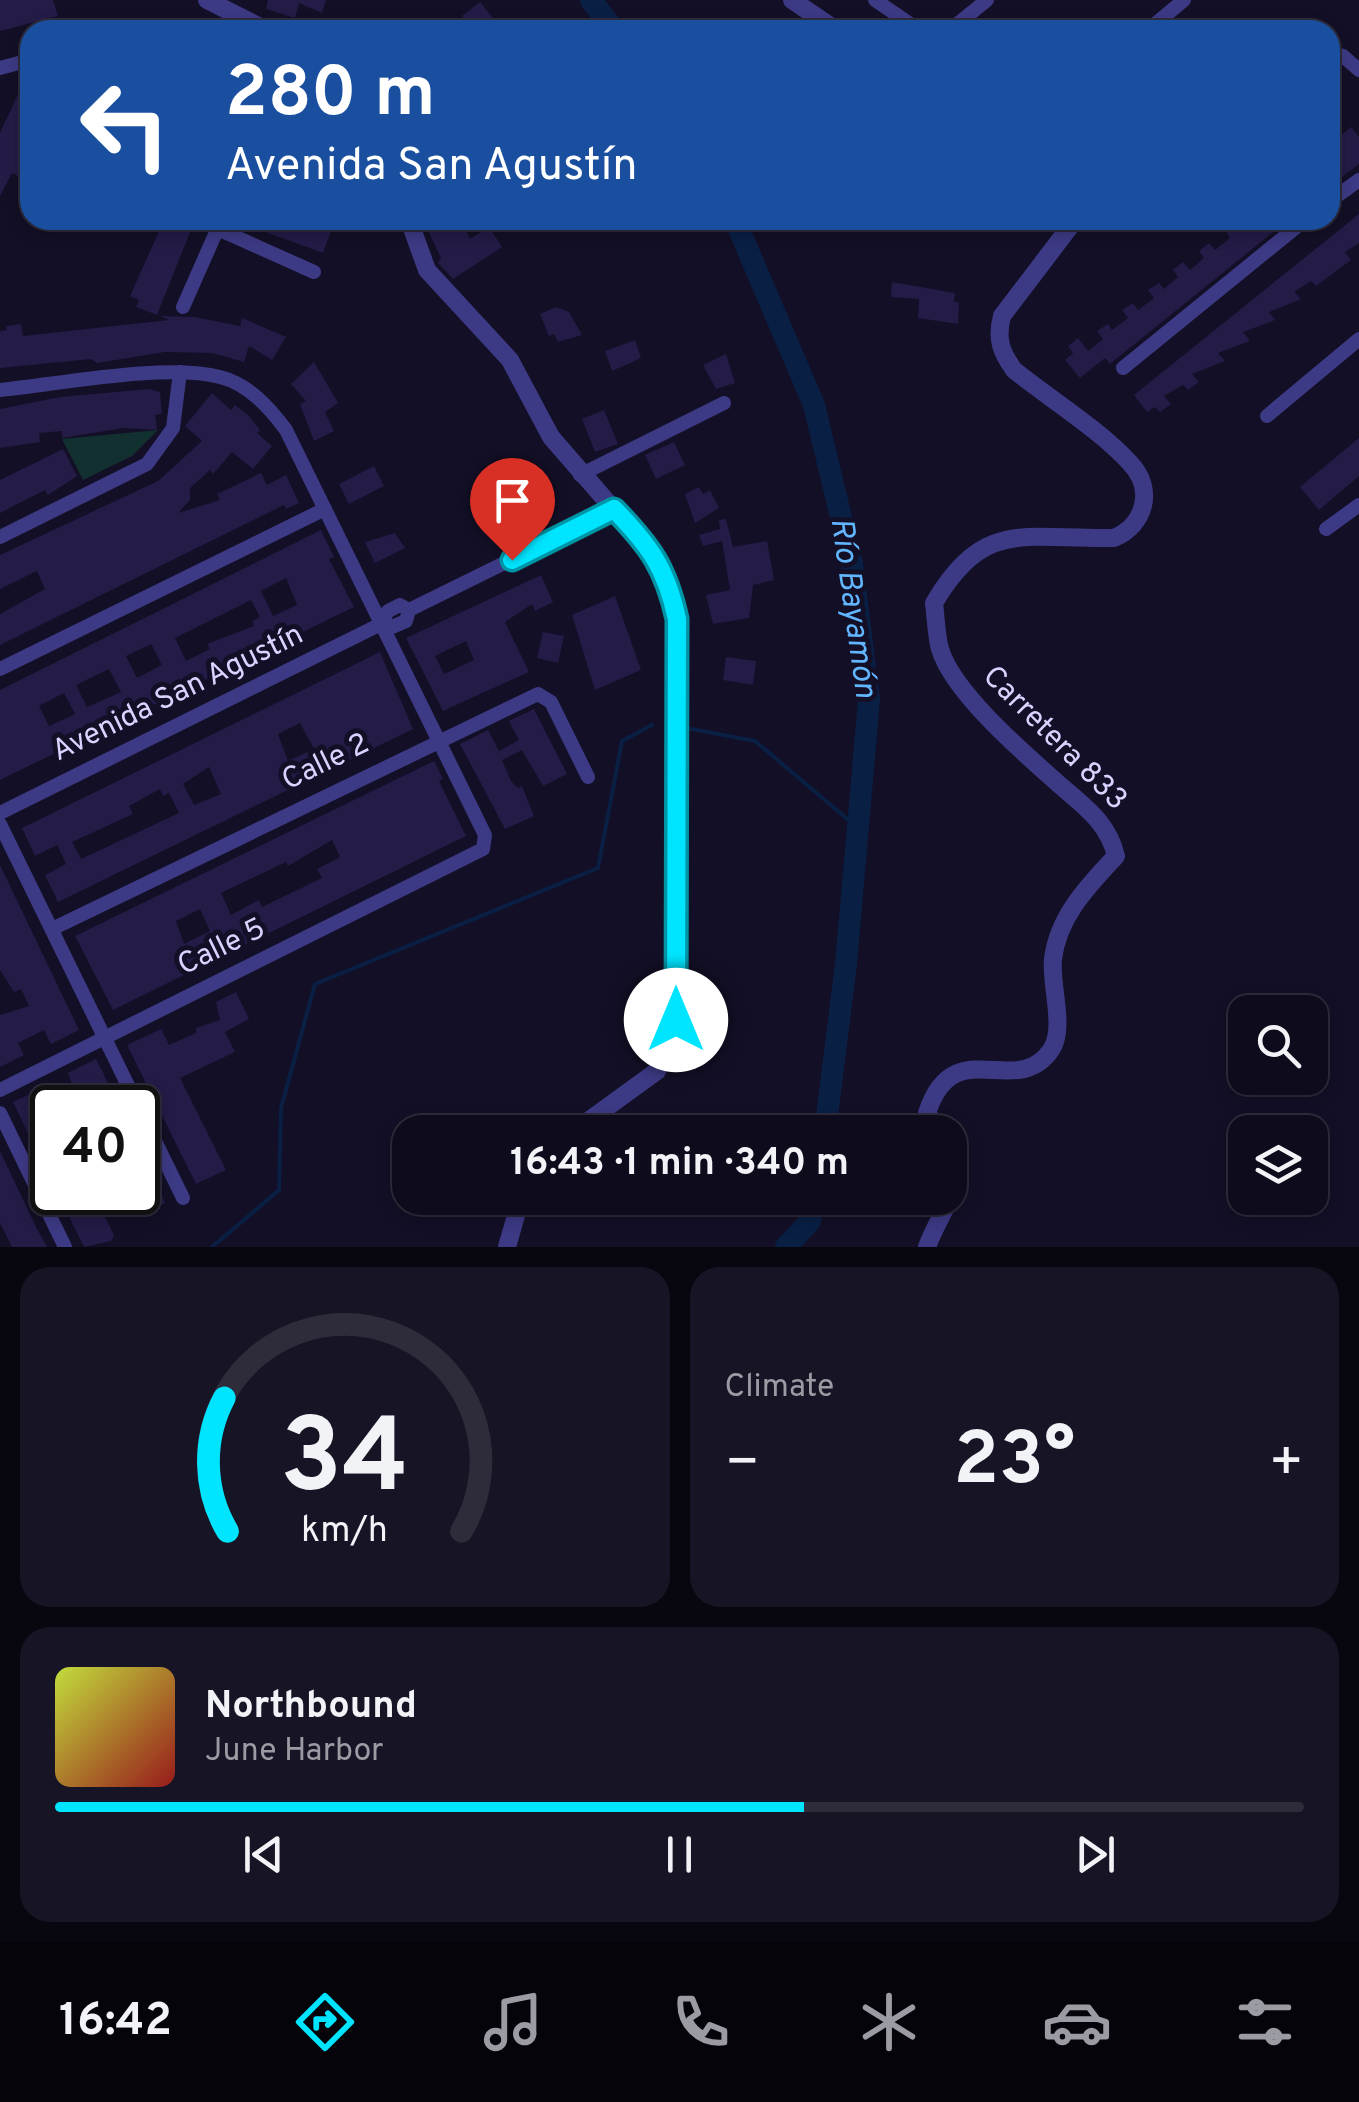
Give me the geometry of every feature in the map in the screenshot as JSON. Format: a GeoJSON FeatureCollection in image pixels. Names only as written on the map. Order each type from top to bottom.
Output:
{"type":"FeatureCollection","features":[{"type":"Feature","properties":{"kind":"street"},"geometry":{"type":"LineString","coordinates":[[207,0],[246,20]]}},
{"type":"Feature","properties":{"kind":"street"},"geometry":{"type":"LineString","coordinates":[[792,0],[821,20]]}},
{"type":"Feature","properties":{"kind":"street"},"geometry":{"type":"LineString","coordinates":[[875,0],[904,20]]}},
{"type":"Feature","properties":{"kind":"street"},"geometry":{"type":"LineString","coordinates":[[962,20],[986,0]]}},
{"type":"Feature","properties":{"kind":"street"},"geometry":{"type":"LineString","coordinates":[[1160,20],[1184,0]]}},
{"type":"Feature","properties":{"kind":"street"},"geometry":{"type":"LineString","coordinates":[[184,307],[217,230]]}},
{"type":"Feature","properties":{"kind":"street"},"geometry":{"type":"LineString","coordinates":[[232,230],[314,272]]}},
{"type":"Feature","properties":{"kind":"street"},"geometry":{"type":"LineString","coordinates":[[413,230],[427,270],[510,360],[551,437],[661,564],[677,619],[676,1020],[656,1071],[596,1115]]}},
{"type":"Feature","properties":{"kind":"street","name":"Carretera 833"},"geometry":{"type":"LineString","coordinates":[[929,1115],[935,1088],[951,1073],[974,1068],[1019,1071],[1050,1052],[1057,1034],[1053,956],[1076,899],[1116,856],[1111,833],[1101,821],[1034,762],[954,678],[941,651],[934,603],[968,554],[994,541],[1114,538],[1129,532],[1141,518],[1145,499],[1132,464],[1014,370],[1003,355],[998,334],[1002,316],[1067,230]]}},
{"type":"Feature","properties":{"kind":"street"},"geometry":{"type":"LineString","coordinates":[[1123,368],[1293,230]]}},
{"type":"Feature","properties":{"kind":"street"},"geometry":{"type":"LineString","coordinates":[[1266,416],[1359,339]]}},
{"type":"Feature","properties":{"kind":"street"},"geometry":{"type":"LineString","coordinates":[[0,537],[147,464],[173,428],[180,372]]}},
{"type":"Feature","properties":{"kind":"street"},"geometry":{"type":"LineString","coordinates":[[0,390],[180,372],[222,377],[264,401],[286,430],[438,738]]}},
{"type":"Feature","properties":{"kind":"street"},"geometry":{"type":"LineString","coordinates":[[580,475],[724,403]]}},
{"type":"Feature","properties":{"kind":"street"},"geometry":{"type":"LineString","coordinates":[[0,669],[325,509]]}},
{"type":"Feature","properties":{"kind":"street","name":"Avenida San Agustín"},"geometry":{"type":"LineString","coordinates":[[0,813],[381,624],[392,627],[406,620],[410,610],[614,509]]}},
{"type":"Feature","properties":{"kind":"street"},"geometry":{"type":"LineString","coordinates":[[1326,529],[1356,511]]}},
{"type":"Feature","properties":{"kind":"street","name":"Calle 2"},"geometry":{"type":"LineString","coordinates":[[52,930],[438,738],[538,694],[550,702],[588,777]]}},
{"type":"Feature","properties":{"kind":"street","name":"Calle 5"},"geometry":{"type":"LineString","coordinates":[[0,1090],[483,849],[485,834],[438,738]]}},
{"type":"Feature","properties":{"kind":"street"},"geometry":{"type":"LineString","coordinates":[[0,824],[183,1198]]}},
{"type":"Feature","properties":{"kind":"street"},"geometry":{"type":"LineString","coordinates":[[0,1113],[65,1247]]}},
{"type":"Feature","properties":{"kind":"street"},"geometry":{"type":"LineString","coordinates":[[507,1247],[516,1215]]}},
{"type":"Feature","properties":{"kind":"street"},"geometry":{"type":"LineString","coordinates":[[927,1247],[942,1215]]}},
{"type":"Feature","properties":{"kind":"green space"},"geometry":{"type":"Polygon","coordinates":[[[158,430],[132,456],[83,480],[62,439],[158,430]]]}},
{"type":"Feature","properties":{"kind":"building"},"geometry":{"type":"Polygon","coordinates":[[[0,0],[53,0],[58,16],[20,20],[20,26],[0,31],[0,0]]]}},
{"type":"Feature","properties":{"kind":"building"},"geometry":{"type":"Polygon","coordinates":[[[268,0],[326,0],[322,13],[299,3],[295,18],[266,9],[268,0]]]}},
{"type":"Feature","properties":{"kind":"building"},"geometry":{"type":"Polygon","coordinates":[[[480,2],[494,20],[465,20],[462,16],[480,2]]]}},
{"type":"Feature","properties":{"kind":"building"},"geometry":{"type":"Polygon","coordinates":[[[19,92],[20,177],[12,173],[0,196],[0,133],[19,92]]]}},
{"type":"Feature","properties":{"kind":"building"},"geometry":{"type":"Polygon","coordinates":[[[1351,127],[1359,137],[1359,164],[1340,178],[1340,136],[1351,127]]]}},
{"type":"Feature","properties":{"kind":"building"},"geometry":{"type":"Polygon","coordinates":[[[1359,214],[1359,243],[1345,252],[1351,260],[1316,286],[1311,281],[1294,292],[1301,299],[1269,312],[1275,320],[1243,332],[1250,341],[1218,353],[1225,361],[1192,374],[1199,382],[1188,390],[1183,385],[1164,396],[1171,404],[1160,412],[1155,407],[1147,412],[1134,395],[1359,214]]]}},
{"type":"Feature","properties":{"kind":"building"},"geometry":{"type":"Polygon","coordinates":[[[160,230],[191,230],[157,315],[136,307],[139,300],[130,296],[160,230]]]}},
{"type":"Feature","properties":{"kind":"building"},"geometry":{"type":"Polygon","coordinates":[[[260,230],[331,230],[323,253],[260,230]]]}},
{"type":"Feature","properties":{"kind":"building"},"geometry":{"type":"Polygon","coordinates":[[[428,230],[466,230],[470,239],[491,230],[502,247],[453,279],[438,263],[441,258],[428,230]]]}},
{"type":"Feature","properties":{"kind":"building"},"geometry":{"type":"Polygon","coordinates":[[[1225,230],[1276,230],[1110,364],[1105,358],[1080,378],[1065,360],[1073,353],[1068,346],[1078,338],[1088,351],[1103,339],[1097,331],[1108,324],[1112,330],[1128,318],[1122,310],[1133,303],[1138,310],[1154,298],[1148,290],[1159,283],[1164,289],[1178,277],[1173,270],[1183,262],[1190,270],[1204,258],[1199,251],[1209,243],[1215,250],[1230,238],[1225,230]]]}},
{"type":"Feature","properties":{"kind":"building"},"geometry":{"type":"Polygon","coordinates":[[[892,282],[955,293],[954,302],[959,302],[958,324],[918,318],[919,299],[891,297],[892,282]]]}},
{"type":"Feature","properties":{"kind":"building"},"geometry":{"type":"Polygon","coordinates":[[[556,307],[569,312],[582,335],[558,342],[554,334],[549,336],[540,314],[556,307]]]}},
{"type":"Feature","properties":{"kind":"building"},"geometry":{"type":"Polygon","coordinates":[[[161,316],[194,317],[240,326],[242,318],[286,337],[272,360],[249,346],[244,362],[212,353],[165,352],[97,363],[91,359],[0,368],[0,331],[7,330],[6,326],[21,324],[23,336],[169,320],[161,316]]]}},
{"type":"Feature","properties":{"kind":"building"},"geometry":{"type":"Polygon","coordinates":[[[635,340],[641,358],[612,371],[605,351],[635,340]]]}},
{"type":"Feature","properties":{"kind":"building"},"geometry":{"type":"Polygon","coordinates":[[[726,354],[735,383],[716,389],[703,365],[726,354]]]}},
{"type":"Feature","properties":{"kind":"building"},"geometry":{"type":"Polygon","coordinates":[[[314,362],[338,403],[325,412],[334,431],[314,441],[300,404],[306,401],[291,384],[314,362]]]}},
{"type":"Feature","properties":{"kind":"building"},"geometry":{"type":"Polygon","coordinates":[[[149,389],[160,392],[162,414],[155,415],[157,430],[124,428],[62,438],[62,431],[39,433],[40,442],[0,448],[0,409],[60,397],[149,389]]]}},
{"type":"Feature","properties":{"kind":"building"},"geometry":{"type":"Polygon","coordinates":[[[212,393],[231,410],[235,405],[249,416],[260,430],[257,433],[272,446],[253,469],[232,452],[213,474],[210,470],[190,488],[190,500],[178,513],[220,500],[217,494],[261,473],[267,485],[286,475],[299,503],[286,509],[284,505],[0,645],[0,614],[45,589],[37,571],[0,589],[0,555],[158,481],[202,441],[185,426],[212,393]]]}},
{"type":"Feature","properties":{"kind":"building"},"geometry":{"type":"Polygon","coordinates":[[[604,410],[618,444],[595,452],[582,419],[604,410]]]}},
{"type":"Feature","properties":{"kind":"building"},"geometry":{"type":"Polygon","coordinates":[[[1359,438],[1359,476],[1319,510],[1300,487],[1359,438]]]}},
{"type":"Feature","properties":{"kind":"building"},"geometry":{"type":"Polygon","coordinates":[[[674,442],[685,465],[656,479],[645,455],[674,442]]]}},
{"type":"Feature","properties":{"kind":"building"},"geometry":{"type":"Polygon","coordinates":[[[63,449],[77,476],[48,495],[45,490],[0,513],[0,480],[63,449]]]}},
{"type":"Feature","properties":{"kind":"building"},"geometry":{"type":"Polygon","coordinates":[[[374,466],[384,486],[349,504],[339,484],[374,466]]]}},
{"type":"Feature","properties":{"kind":"building"},"geometry":{"type":"Polygon","coordinates":[[[699,487],[703,494],[710,490],[719,508],[695,523],[685,494],[699,487]]]}},
{"type":"Feature","properties":{"kind":"building"},"geometry":{"type":"Polygon","coordinates":[[[726,519],[733,547],[767,541],[774,580],[753,585],[749,618],[713,624],[706,595],[730,590],[722,541],[703,546],[699,535],[720,529],[719,520],[726,519]]]}},
{"type":"Feature","properties":{"kind":"building"},"geometry":{"type":"Polygon","coordinates":[[[321,530],[334,557],[329,559],[354,607],[0,780],[0,690],[321,530]],[[286,578],[261,591],[273,616],[297,605],[286,578]],[[251,600],[175,638],[186,661],[210,649],[207,644],[254,626],[252,621],[260,617],[251,600]],[[151,644],[126,656],[137,678],[162,665],[151,644]],[[109,669],[76,685],[87,707],[121,692],[109,669]],[[64,693],[39,706],[49,726],[75,714],[64,693]]]}},
{"type":"Feature","properties":{"kind":"building"},"geometry":{"type":"Polygon","coordinates":[[[395,533],[405,548],[375,563],[365,542],[395,533]]]}},
{"type":"Feature","properties":{"kind":"building"},"geometry":{"type":"Polygon","coordinates":[[[541,575],[553,602],[535,611],[532,604],[505,622],[529,672],[443,711],[406,638],[541,575]],[[466,641],[435,656],[444,674],[474,660],[466,641]]]}},
{"type":"Feature","properties":{"kind":"building"},"geometry":{"type":"Polygon","coordinates":[[[615,596],[641,670],[595,690],[572,615],[615,596]]]}},
{"type":"Feature","properties":{"kind":"building"},"geometry":{"type":"Polygon","coordinates":[[[543,632],[564,636],[558,663],[537,658],[543,632]]]}},
{"type":"Feature","properties":{"kind":"building"},"geometry":{"type":"Polygon","coordinates":[[[380,652],[413,729],[58,902],[45,875],[66,864],[57,845],[35,856],[22,828],[380,652]],[[300,723],[278,734],[288,761],[314,749],[300,723]],[[209,767],[183,784],[194,805],[221,794],[209,767]],[[160,789],[129,806],[133,814],[72,842],[81,859],[179,813],[169,793],[163,796],[160,789]]]}},
{"type":"Feature","properties":{"kind":"building"},"geometry":{"type":"Polygon","coordinates":[[[726,657],[756,661],[753,685],[723,680],[726,657]]]}},
{"type":"Feature","properties":{"kind":"building"},"geometry":{"type":"Polygon","coordinates":[[[534,709],[567,774],[543,786],[522,750],[502,760],[511,781],[518,788],[522,786],[534,816],[505,829],[460,744],[488,730],[499,751],[519,740],[509,721],[534,709]]]}},
{"type":"Feature","properties":{"kind":"building"},"geometry":{"type":"Polygon","coordinates":[[[434,761],[443,779],[439,781],[466,836],[113,1010],[75,936],[434,761]],[[332,840],[288,866],[286,862],[221,893],[231,915],[259,900],[262,907],[322,878],[317,869],[340,857],[332,840]],[[200,909],[176,921],[184,944],[210,931],[200,909]]]}},
{"type":"Feature","properties":{"kind":"building"},"geometry":{"type":"Polygon","coordinates":[[[0,865],[79,1030],[51,1044],[44,1030],[18,1043],[24,1055],[0,1067],[0,1015],[29,1006],[21,989],[14,992],[0,970],[0,865]]]}},
{"type":"Feature","properties":{"kind":"building"},"geometry":{"type":"Polygon","coordinates":[[[236,992],[249,1019],[225,1032],[235,1052],[180,1078],[226,1170],[196,1184],[160,1111],[160,1085],[147,1085],[127,1045],[161,1029],[169,1045],[196,1033],[196,1028],[220,1020],[216,1002],[236,992]]]}},
{"type":"Feature","properties":{"kind":"building"},"geometry":{"type":"Polygon","coordinates":[[[96,1059],[109,1085],[72,1085],[68,1073],[96,1059]]]}},
{"type":"Feature","properties":{"kind":"building"},"geometry":{"type":"Polygon","coordinates":[[[30,1094],[30,1137],[13,1102],[30,1094]]]}},
{"type":"Feature","properties":{"kind":"building"},"geometry":{"type":"Polygon","coordinates":[[[0,1151],[47,1247],[12,1247],[0,1223],[0,1151]]]}},
{"type":"Feature","properties":{"kind":"building"},"geometry":{"type":"Polygon","coordinates":[[[68,1215],[104,1215],[114,1235],[111,1241],[84,1247],[68,1215]]]}},
{"type":"Feature","properties":{"kind":"waterway","name":"Río Bayamón"},"geometry":{"type":"LineString","coordinates":[[591,0],[606,20]]}},
{"type":"Feature","properties":{"kind":"waterway","name":"Río Bayamón"},"geometry":{"type":"LineString","coordinates":[[739,230],[814,405],[852,563],[869,700],[846,964],[827,1115]]}},
{"type":"Feature","properties":{"kind":"waterway"},"geometry":{"type":"LineString","coordinates":[[212,1247],[279,1190],[281,1108],[315,984],[598,868],[622,741],[652,725]]}},
{"type":"Feature","properties":{"kind":"waterway"},"geometry":{"type":"LineString","coordinates":[[686,728],[755,741],[858,828]]}},
{"type":"Feature","properties":{"kind":"waterway","name":"Río Bayamón"},"geometry":{"type":"LineString","coordinates":[[786,1247],[811,1215]]}},
{"type":"Feature","properties":{"kind":"route"},"geometry":{"type":"LineString","coordinates":[[512,560],[614,509],[661,564],[670,588],[677,619],[676,1020]]}}]}
